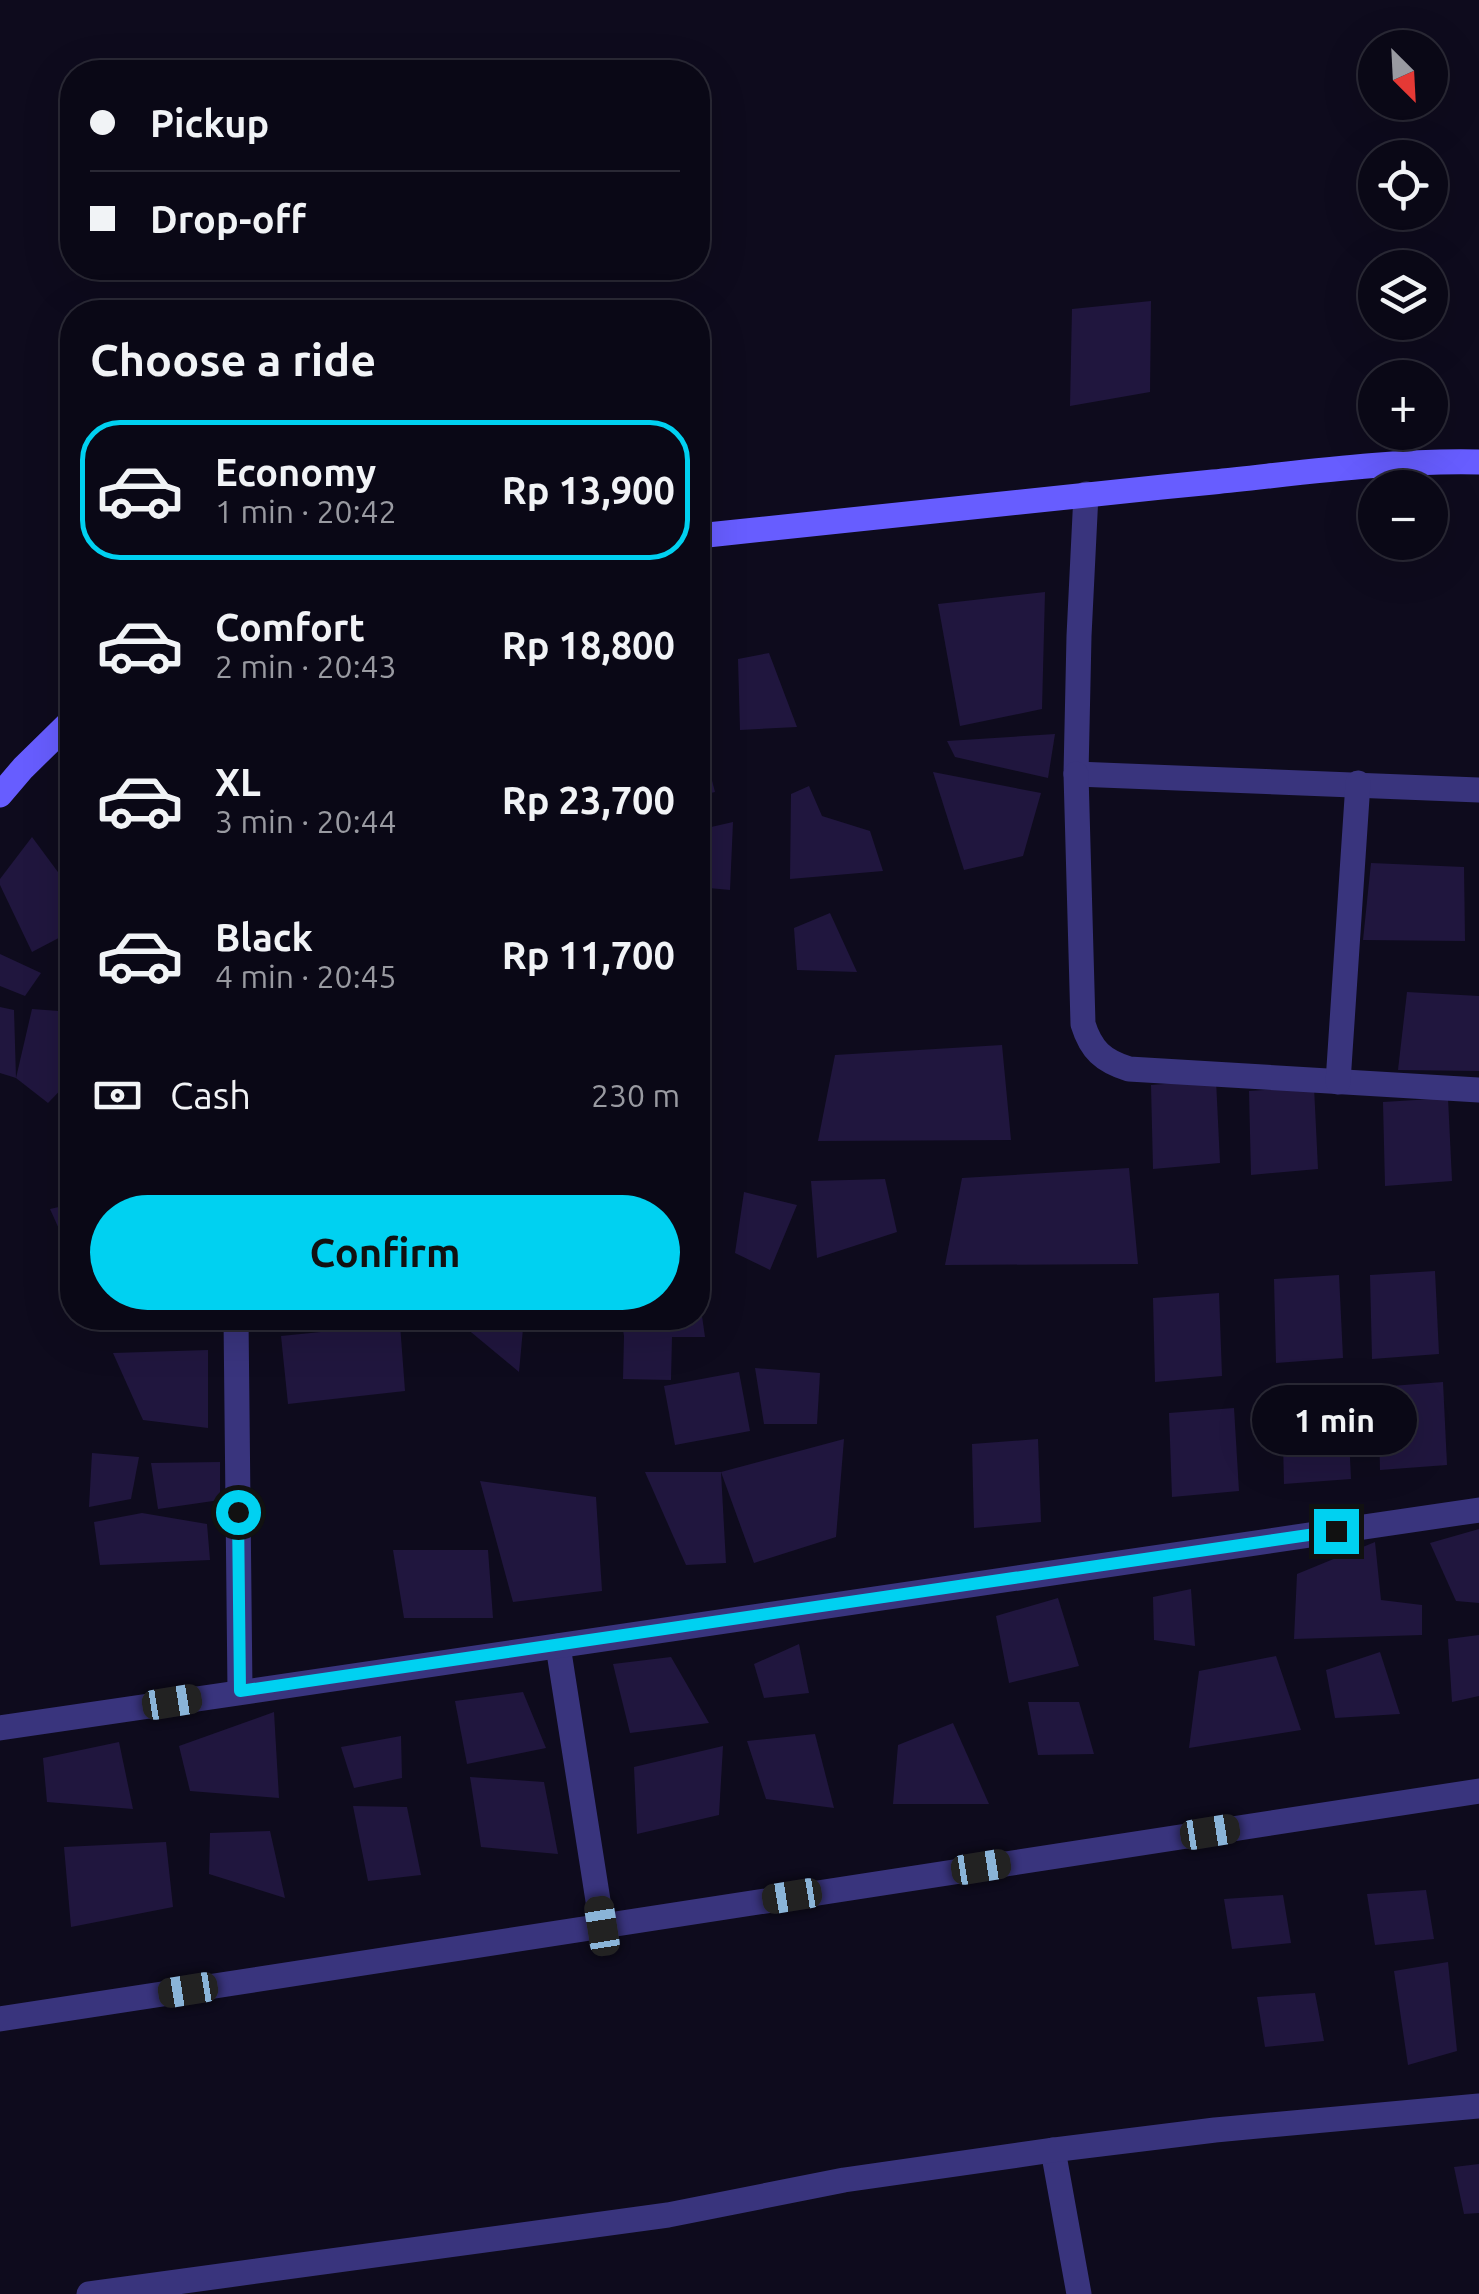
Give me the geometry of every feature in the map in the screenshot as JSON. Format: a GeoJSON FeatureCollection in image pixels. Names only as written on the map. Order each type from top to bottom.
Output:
{"type":"FeatureCollection","features":[{"type":"Feature","properties":{"kind":"main road"},"geometry":{"type":"LineString","coordinates":[[710,535],[1343,469],[1479,462]]}},
{"type":"Feature","properties":{"kind":"main road"},"geometry":{"type":"LineString","coordinates":[[0,794],[60,732]]}},
{"type":"Feature","properties":{"kind":"street"},"geometry":{"type":"LineString","coordinates":[[1086,494],[1076,774],[1083,1024],[1093,1050],[1108,1062],[1129,1069],[1479,1090]]}},
{"type":"Feature","properties":{"kind":"street"},"geometry":{"type":"LineString","coordinates":[[1076,774],[1479,790]]}},
{"type":"Feature","properties":{"kind":"street"},"geometry":{"type":"LineString","coordinates":[[1338,1082],[1358,783]]}},
{"type":"Feature","properties":{"kind":"street"},"geometry":{"type":"LineString","coordinates":[[236,1330],[240,1691]]}},
{"type":"Feature","properties":{"kind":"street"},"geometry":{"type":"LineString","coordinates":[[0,1728],[1479,1510]]}},
{"type":"Feature","properties":{"kind":"street"},"geometry":{"type":"LineString","coordinates":[[558,1646],[602,1926]]}},
{"type":"Feature","properties":{"kind":"street"},"geometry":{"type":"LineString","coordinates":[[0,2019],[1479,1791]]}},
{"type":"Feature","properties":{"kind":"street"},"geometry":{"type":"LineString","coordinates":[[89,2294],[668,2215],[844,2180],[1053,2150],[1215,2130],[1479,2106]]}},
{"type":"Feature","properties":{"kind":"street"},"geometry":{"type":"LineString","coordinates":[[1053,2150],[1079,2294]]}},
{"type":"Feature","properties":{"kind":"building"},"geometry":{"type":"Polygon","coordinates":[[[1151,301],[1150,392],[1070,406],[1072,309],[1151,301]]]}},
{"type":"Feature","properties":{"kind":"building"},"geometry":{"type":"Polygon","coordinates":[[[1045,592],[1042,709],[960,726],[938,604],[1045,592]]]}},
{"type":"Feature","properties":{"kind":"building"},"geometry":{"type":"Polygon","coordinates":[[[769,653],[797,727],[740,730],[738,659],[769,653]]]}},
{"type":"Feature","properties":{"kind":"building"},"geometry":{"type":"Polygon","coordinates":[[[1055,734],[1048,778],[955,757],[947,741],[1055,734]]]}},
{"type":"Feature","properties":{"kind":"building"},"geometry":{"type":"Polygon","coordinates":[[[933,772],[1041,793],[1023,856],[964,870],[933,772]]]}},
{"type":"Feature","properties":{"kind":"building"},"geometry":{"type":"Polygon","coordinates":[[[809,786],[822,816],[870,831],[883,871],[790,879],[791,794],[809,786]]]}},
{"type":"Feature","properties":{"kind":"building"},"geometry":{"type":"Polygon","coordinates":[[[733,822],[730,890],[710,888],[710,827],[733,822]]]}},
{"type":"Feature","properties":{"kind":"building"},"geometry":{"type":"Polygon","coordinates":[[[32,837],[60,875],[60,937],[32,952],[0,879],[32,837]]]}},
{"type":"Feature","properties":{"kind":"building"},"geometry":{"type":"Polygon","coordinates":[[[1371,863],[1464,867],[1465,941],[1363,940],[1371,863]]]}},
{"type":"Feature","properties":{"kind":"building"},"geometry":{"type":"Polygon","coordinates":[[[830,913],[857,972],[797,970],[794,928],[830,913]]]}},
{"type":"Feature","properties":{"kind":"building"},"geometry":{"type":"Polygon","coordinates":[[[0,954],[41,973],[25,996],[0,986],[0,954]]]}},
{"type":"Feature","properties":{"kind":"building"},"geometry":{"type":"Polygon","coordinates":[[[1407,992],[1479,996],[1479,1071],[1398,1070],[1407,992]]]}},
{"type":"Feature","properties":{"kind":"building"},"geometry":{"type":"Polygon","coordinates":[[[0,1007],[14,1010],[16,1078],[0,1073],[0,1007]]]}},
{"type":"Feature","properties":{"kind":"building"},"geometry":{"type":"Polygon","coordinates":[[[32,1009],[60,1011],[60,1090],[48,1103],[16,1078],[32,1009]]]}},
{"type":"Feature","properties":{"kind":"building"},"geometry":{"type":"Polygon","coordinates":[[[1002,1045],[1011,1140],[818,1141],[835,1055],[1002,1045]]]}},
{"type":"Feature","properties":{"kind":"building"},"geometry":{"type":"Polygon","coordinates":[[[1216,1080],[1220,1163],[1153,1169],[1151,1085],[1216,1080]]]}},
{"type":"Feature","properties":{"kind":"building"},"geometry":{"type":"Polygon","coordinates":[[[1314,1087],[1318,1169],[1251,1175],[1249,1091],[1314,1087]]]}},
{"type":"Feature","properties":{"kind":"building"},"geometry":{"type":"Polygon","coordinates":[[[1448,1098],[1452,1181],[1385,1186],[1383,1102],[1448,1098]]]}},
{"type":"Feature","properties":{"kind":"building"},"geometry":{"type":"Polygon","coordinates":[[[1129,1168],[1138,1264],[945,1265],[962,1178],[1129,1168]]]}},
{"type":"Feature","properties":{"kind":"building"},"geometry":{"type":"Polygon","coordinates":[[[885,1179],[897,1232],[817,1258],[811,1181],[885,1179]]]}},
{"type":"Feature","properties":{"kind":"building"},"geometry":{"type":"Polygon","coordinates":[[[744,1192],[797,1205],[770,1270],[735,1253],[744,1192]]]}},
{"type":"Feature","properties":{"kind":"building"},"geometry":{"type":"Polygon","coordinates":[[[60,1207],[60,1231],[50,1209],[60,1207]]]}},
{"type":"Feature","properties":{"kind":"building"},"geometry":{"type":"Polygon","coordinates":[[[1435,1271],[1439,1354],[1372,1359],[1370,1275],[1435,1271]]]}},
{"type":"Feature","properties":{"kind":"building"},"geometry":{"type":"Polygon","coordinates":[[[1339,1275],[1343,1358],[1276,1363],[1274,1279],[1339,1275]]]}},
{"type":"Feature","properties":{"kind":"building"},"geometry":{"type":"Polygon","coordinates":[[[1219,1293],[1222,1376],[1155,1382],[1153,1298],[1219,1293]]]}},
{"type":"Feature","properties":{"kind":"building"},"geometry":{"type":"Polygon","coordinates":[[[340,1330],[400,1330],[405,1391],[288,1404],[281,1336],[340,1330]]]}},
{"type":"Feature","properties":{"kind":"building"},"geometry":{"type":"Polygon","coordinates":[[[468,1330],[523,1330],[519,1372],[468,1330]]]}},
{"type":"Feature","properties":{"kind":"building"},"geometry":{"type":"Polygon","coordinates":[[[623,1330],[704,1330],[705,1337],[672,1337],[671,1380],[623,1379],[623,1330]]]}},
{"type":"Feature","properties":{"kind":"building"},"geometry":{"type":"Polygon","coordinates":[[[208,1350],[208,1428],[143,1420],[113,1353],[208,1350]]]}},
{"type":"Feature","properties":{"kind":"building"},"geometry":{"type":"Polygon","coordinates":[[[755,1368],[820,1373],[817,1424],[764,1424],[755,1368]]]}},
{"type":"Feature","properties":{"kind":"building"},"geometry":{"type":"Polygon","coordinates":[[[739,1372],[750,1431],[675,1445],[664,1386],[739,1372]]]}},
{"type":"Feature","properties":{"kind":"building"},"geometry":{"type":"Polygon","coordinates":[[[1443,1382],[1447,1465],[1380,1470],[1378,1387],[1443,1382]]]}},
{"type":"Feature","properties":{"kind":"building"},"geometry":{"type":"Polygon","coordinates":[[[1347,1396],[1351,1479],[1284,1484],[1282,1400],[1347,1396]]]}},
{"type":"Feature","properties":{"kind":"building"},"geometry":{"type":"Polygon","coordinates":[[[1234,1408],[1239,1491],[1172,1497],[1169,1413],[1234,1408]]]}},
{"type":"Feature","properties":{"kind":"building"},"geometry":{"type":"Polygon","coordinates":[[[844,1439],[836,1537],[754,1563],[721,1472],[844,1439]]]}},
{"type":"Feature","properties":{"kind":"building"},"geometry":{"type":"Polygon","coordinates":[[[1038,1439],[1041,1522],[974,1528],[972,1444],[1038,1439]]]}},
{"type":"Feature","properties":{"kind":"building"},"geometry":{"type":"Polygon","coordinates":[[[92,1453],[139,1457],[131,1499],[89,1507],[92,1453]]]}},
{"type":"Feature","properties":{"kind":"building"},"geometry":{"type":"Polygon","coordinates":[[[220,1462],[220,1500],[158,1509],[151,1463],[220,1462]]]}},
{"type":"Feature","properties":{"kind":"building"},"geometry":{"type":"Polygon","coordinates":[[[645,1472],[721,1472],[726,1563],[686,1565],[645,1472]]]}},
{"type":"Feature","properties":{"kind":"building"},"geometry":{"type":"Polygon","coordinates":[[[480,1481],[596,1497],[602,1591],[513,1602],[480,1481]]]}},
{"type":"Feature","properties":{"kind":"building"},"geometry":{"type":"Polygon","coordinates":[[[142,1513],[207,1524],[210,1560],[100,1565],[94,1522],[142,1513]]]}},
{"type":"Feature","properties":{"kind":"building"},"geometry":{"type":"Polygon","coordinates":[[[1479,1529],[1479,1603],[1456,1601],[1430,1543],[1479,1529]]]}},
{"type":"Feature","properties":{"kind":"building"},"geometry":{"type":"Polygon","coordinates":[[[1375,1542],[1381,1600],[1422,1605],[1422,1635],[1294,1639],[1297,1574],[1375,1542]]]}},
{"type":"Feature","properties":{"kind":"building"},"geometry":{"type":"Polygon","coordinates":[[[393,1550],[488,1550],[493,1618],[404,1618],[393,1550]]]}},
{"type":"Feature","properties":{"kind":"building"},"geometry":{"type":"Polygon","coordinates":[[[1191,1589],[1195,1646],[1154,1640],[1153,1597],[1191,1589]]]}},
{"type":"Feature","properties":{"kind":"building"},"geometry":{"type":"Polygon","coordinates":[[[1058,1598],[1079,1666],[1009,1683],[996,1616],[1058,1598]]]}},
{"type":"Feature","properties":{"kind":"building"},"geometry":{"type":"Polygon","coordinates":[[[1479,1635],[1479,1696],[1452,1702],[1448,1639],[1479,1635]]]}},
{"type":"Feature","properties":{"kind":"building"},"geometry":{"type":"Polygon","coordinates":[[[799,1644],[809,1693],[764,1698],[754,1664],[799,1644]]]}},
{"type":"Feature","properties":{"kind":"building"},"geometry":{"type":"Polygon","coordinates":[[[1380,1652],[1400,1714],[1335,1718],[1326,1670],[1380,1652]]]}},
{"type":"Feature","properties":{"kind":"building"},"geometry":{"type":"Polygon","coordinates":[[[1276,1656],[1301,1730],[1189,1748],[1199,1671],[1276,1656]]]}},
{"type":"Feature","properties":{"kind":"building"},"geometry":{"type":"Polygon","coordinates":[[[671,1657],[709,1723],[630,1733],[613,1664],[671,1657]]]}},
{"type":"Feature","properties":{"kind":"building"},"geometry":{"type":"Polygon","coordinates":[[[523,1692],[546,1748],[467,1764],[455,1701],[523,1692]]]}},
{"type":"Feature","properties":{"kind":"building"},"geometry":{"type":"Polygon","coordinates":[[[1028,1702],[1079,1702],[1094,1754],[1038,1755],[1028,1702]]]}},
{"type":"Feature","properties":{"kind":"building"},"geometry":{"type":"Polygon","coordinates":[[[274,1712],[279,1798],[190,1791],[179,1746],[274,1712]]]}},
{"type":"Feature","properties":{"kind":"building"},"geometry":{"type":"Polygon","coordinates":[[[953,1723],[989,1804],[893,1804],[898,1745],[953,1723]]]}},
{"type":"Feature","properties":{"kind":"building"},"geometry":{"type":"Polygon","coordinates":[[[815,1734],[834,1808],[766,1799],[747,1741],[815,1734]]]}},
{"type":"Feature","properties":{"kind":"building"},"geometry":{"type":"Polygon","coordinates":[[[401,1736],[402,1778],[354,1788],[341,1747],[401,1736]]]}},
{"type":"Feature","properties":{"kind":"building"},"geometry":{"type":"Polygon","coordinates":[[[119,1742],[133,1809],[47,1802],[43,1758],[119,1742]]]}},
{"type":"Feature","properties":{"kind":"building"},"geometry":{"type":"Polygon","coordinates":[[[723,1746],[719,1815],[637,1834],[634,1767],[723,1746]]]}},
{"type":"Feature","properties":{"kind":"building"},"geometry":{"type":"Polygon","coordinates":[[[470,1777],[544,1782],[558,1854],[481,1847],[470,1777]]]}},
{"type":"Feature","properties":{"kind":"building"},"geometry":{"type":"Polygon","coordinates":[[[353,1806],[407,1807],[421,1875],[368,1881],[353,1806]]]}},
{"type":"Feature","properties":{"kind":"building"},"geometry":{"type":"Polygon","coordinates":[[[270,1831],[285,1898],[209,1874],[210,1833],[270,1831]]]}},
{"type":"Feature","properties":{"kind":"building"},"geometry":{"type":"Polygon","coordinates":[[[166,1842],[173,1907],[71,1927],[64,1847],[166,1842]]]}},
{"type":"Feature","properties":{"kind":"building"},"geometry":{"type":"Polygon","coordinates":[[[1426,1890],[1434,1939],[1375,1945],[1367,1894],[1426,1890]]]}},
{"type":"Feature","properties":{"kind":"building"},"geometry":{"type":"Polygon","coordinates":[[[1283,1895],[1291,1943],[1232,1949],[1224,1899],[1283,1895]]]}},
{"type":"Feature","properties":{"kind":"building"},"geometry":{"type":"Polygon","coordinates":[[[1448,1962],[1457,2051],[1408,2065],[1394,1971],[1448,1962]]]}},
{"type":"Feature","properties":{"kind":"building"},"geometry":{"type":"Polygon","coordinates":[[[1315,1993],[1324,2041],[1265,2047],[1257,1997],[1315,1993]]]}},
{"type":"Feature","properties":{"kind":"building"},"geometry":{"type":"Polygon","coordinates":[[[1479,2164],[1479,2213],[1464,2214],[1454,2167],[1479,2164]]]}},
{"type":"Feature","properties":{"kind":"route"},"geometry":{"type":"LineString","coordinates":[[238,1512],[240,1691],[1336,1531]]}}]}
